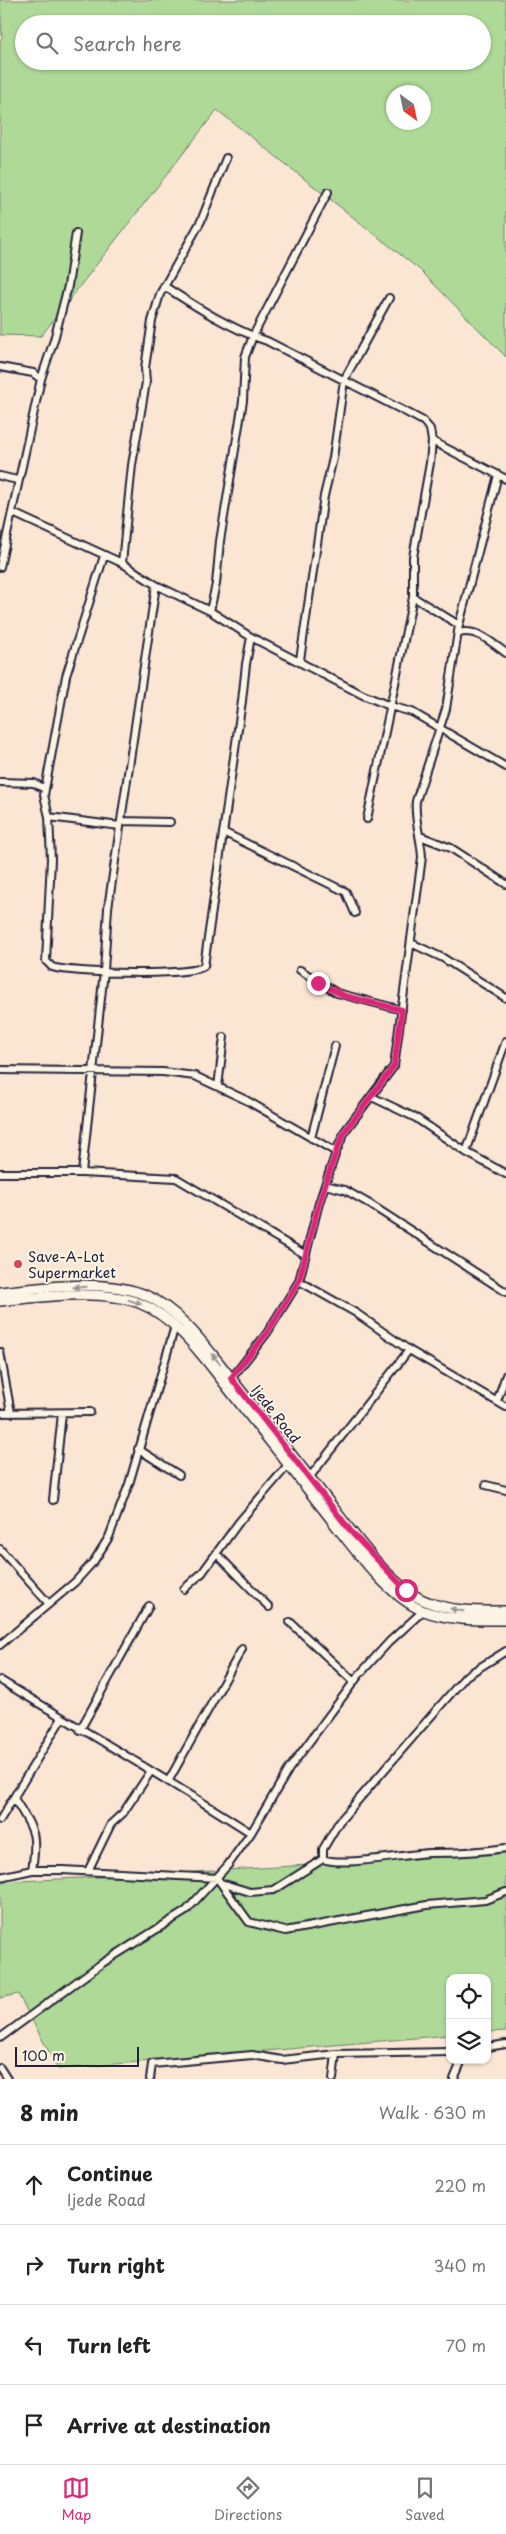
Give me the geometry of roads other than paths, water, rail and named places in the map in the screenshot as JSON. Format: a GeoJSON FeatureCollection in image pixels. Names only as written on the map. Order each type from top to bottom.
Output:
{"type":"FeatureCollection","features":[{"type":"Feature","properties":{"kind":"main road","name":"Ijede Road"},"geometry":{"type":"LineString","coordinates":[[0,1292],[85,1286],[122,1289],[142,1294],[172,1311],[231,1378],[353,1534],[406,1590],[427,1602],[464,1612],[506,1611]]}},
{"type":"Feature","properties":{"kind":"main road","name":"Ijede Road"},"geometry":{"type":"LineString","coordinates":[[0,1301],[83,1296],[120,1298],[155,1310],[175,1326],[211,1366],[347,1541],[402,1599],[423,1611],[462,1621],[506,1620]]}},
{"type":"Feature","properties":{"kind":"street"},"geometry":{"type":"LineString","coordinates":[[122,563],[132,465],[146,382],[145,368],[152,321],[164,286],[201,221],[226,158]]}},
{"type":"Feature","properties":{"kind":"street"},"geometry":{"type":"LineString","coordinates":[[210,611],[216,584],[220,541],[243,401],[246,357],[253,336],[328,192]]}},
{"type":"Feature","properties":{"kind":"street"},"geometry":{"type":"LineString","coordinates":[[0,567],[17,480],[41,379],[54,340],[68,286],[76,233]]}},
{"type":"Feature","properties":{"kind":"street"},"geometry":{"type":"LineString","coordinates":[[164,286],[195,306],[423,421],[430,429],[432,441],[430,463],[413,557],[413,596],[367,819]]}},
{"type":"Feature","properties":{"kind":"street"},"geometry":{"type":"LineString","coordinates":[[300,660],[324,496],[333,458],[344,380],[389,298]]}},
{"type":"Feature","properties":{"kind":"street"},"geometry":{"type":"LineString","coordinates":[[0,367],[33,373],[41,379]]}},
{"type":"Feature","properties":{"kind":"street"},"geometry":{"type":"LineString","coordinates":[[432,441],[506,479]]}},
{"type":"Feature","properties":{"kind":"street"},"geometry":{"type":"LineString","coordinates":[[231,1378],[267,1333],[299,1281],[325,1185],[345,1131],[394,1066],[422,857],[416,816],[416,801],[450,691],[459,626],[498,475]]}},
{"type":"Feature","properties":{"kind":"street"},"geometry":{"type":"LineString","coordinates":[[0,476],[17,480]]}},
{"type":"Feature","properties":{"kind":"street"},"geometry":{"type":"LineString","coordinates":[[12,513],[122,563],[156,585],[210,611],[251,637],[390,706],[412,712],[506,767]]}},
{"type":"Feature","properties":{"kind":"street"},"geometry":{"type":"LineString","coordinates":[[104,556],[66,676],[44,795],[49,817],[51,897],[46,960],[56,968],[150,973],[197,970],[202,968],[251,637]]}},
{"type":"Feature","properties":{"kind":"street"},"geometry":{"type":"LineString","coordinates":[[82,1173],[104,971],[108,908],[156,585]]}},
{"type":"Feature","properties":{"kind":"street"},"geometry":{"type":"LineString","coordinates":[[413,596],[459,626]]}},
{"type":"Feature","properties":{"kind":"street"},"geometry":{"type":"LineString","coordinates":[[459,633],[469,631],[480,635],[506,653]]}},
{"type":"Feature","properties":{"kind":"street"},"geometry":{"type":"LineString","coordinates":[[0,782],[34,783],[45,788]]}},
{"type":"Feature","properties":{"kind":"street"},"geometry":{"type":"LineString","coordinates":[[49,817],[120,823],[170,822]]}},
{"type":"Feature","properties":{"kind":"street"},"geometry":{"type":"LineString","coordinates":[[222,832],[346,892],[355,913]]}},
{"type":"Feature","properties":{"kind":"street"},"geometry":{"type":"LineString","coordinates":[[420,836],[451,848],[506,884]]}},
{"type":"Feature","properties":{"kind":"street"},"geometry":{"type":"LineString","coordinates":[[411,943],[443,958],[506,998]]}},
{"type":"Feature","properties":{"kind":"street"},"geometry":{"type":"LineString","coordinates":[[300,970],[337,993],[402,1010]]}},
{"type":"Feature","properties":{"kind":"street"},"geometry":{"type":"LineString","coordinates":[[218,1087],[224,1037]]}},
{"type":"Feature","properties":{"kind":"street"},"geometry":{"type":"LineString","coordinates":[[466,1152],[506,1042]]}},
{"type":"Feature","properties":{"kind":"street"},"geometry":{"type":"LineString","coordinates":[[311,1138],[335,1046]]}},
{"type":"Feature","properties":{"kind":"street"},"geometry":{"type":"LineString","coordinates":[[0,1070],[181,1073],[195,1076],[336,1152]]}},
{"type":"Feature","properties":{"kind":"street"},"geometry":{"type":"LineString","coordinates":[[372,1097],[416,1118],[466,1152],[506,1174]]}},
{"type":"Feature","properties":{"kind":"street"},"geometry":{"type":"LineString","coordinates":[[0,1173],[82,1173],[176,1178],[306,1255]]}},
{"type":"Feature","properties":{"kind":"street"},"geometry":{"type":"LineString","coordinates":[[325,1185],[345,1190],[368,1203],[506,1292]]}},
{"type":"Feature","properties":{"kind":"street"},"geometry":{"type":"LineString","coordinates":[[299,1281],[356,1313],[409,1350],[506,1406]]}},
{"type":"Feature","properties":{"kind":"street"},"geometry":{"type":"LineString","coordinates":[[0,1645],[86,1570],[109,1537],[129,1484],[175,1326]]}},
{"type":"Feature","properties":{"kind":"street"},"geometry":{"type":"LineString","coordinates":[[308,1478],[409,1350]]}},
{"type":"Feature","properties":{"kind":"street"},"geometry":{"type":"LineString","coordinates":[[0,1352],[11,1413]]}},
{"type":"Feature","properties":{"kind":"street"},"geometry":{"type":"LineString","coordinates":[[498,1401],[506,1375]]}},
{"type":"Feature","properties":{"kind":"street"},"geometry":{"type":"LineString","coordinates":[[0,1413],[62,1414],[90,1412]]}},
{"type":"Feature","properties":{"kind":"street"},"geometry":{"type":"LineString","coordinates":[[53,1500],[62,1414]]}},
{"type":"Feature","properties":{"kind":"street"},"geometry":{"type":"LineString","coordinates":[[138,1449],[179,1475]]}},
{"type":"Feature","properties":{"kind":"street"},"geometry":{"type":"LineString","coordinates":[[184,1589],[202,1573],[239,1522],[288,1465]]}},
{"type":"Feature","properties":{"kind":"street"},"geometry":{"type":"LineString","coordinates":[[486,1485],[506,1490]]}},
{"type":"Feature","properties":{"kind":"street"},"geometry":{"type":"LineString","coordinates":[[0,1549],[49,1604]]}},
{"type":"Feature","properties":{"kind":"street"},"geometry":{"type":"LineString","coordinates":[[217,1554],[269,1607]]}},
{"type":"Feature","properties":{"kind":"street"},"geometry":{"type":"LineString","coordinates":[[80,1730],[149,1606]]}},
{"type":"Feature","properties":{"kind":"street"},"geometry":{"type":"LineString","coordinates":[[0,2038],[101,1964],[186,1911],[219,1880],[251,1833],[289,1769],[354,1682],[389,1642],[423,1611]]}},
{"type":"Feature","properties":{"kind":"street"},"geometry":{"type":"LineString","coordinates":[[290,1622],[354,1682]]}},
{"type":"Feature","properties":{"kind":"street"},"geometry":{"type":"LineString","coordinates":[[169,1780],[242,1649]]}},
{"type":"Feature","properties":{"kind":"street"},"geometry":{"type":"LineString","coordinates":[[323,1858],[323,1849],[339,1822],[466,1676],[506,1651]]}},
{"type":"Feature","properties":{"kind":"street"},"geometry":{"type":"LineString","coordinates":[[0,1680],[80,1730],[169,1780],[251,1833]]}},
{"type":"Feature","properties":{"kind":"street"},"geometry":{"type":"LineString","coordinates":[[0,1820],[62,1718]]}},
{"type":"Feature","properties":{"kind":"street"},"geometry":{"type":"LineString","coordinates":[[88,1871],[112,1824],[123,1813],[151,1771]]}},
{"type":"Feature","properties":{"kind":"street"},"geometry":{"type":"LineString","coordinates":[[14,1798],[34,1832],[36,1844],[32,1870]]}},
{"type":"Feature","properties":{"kind":"street"},"geometry":{"type":"LineString","coordinates":[[0,1877],[32,1870],[88,1871],[219,1880],[250,1892],[274,1890],[323,1858],[344,1861],[430,1853],[470,1853],[506,1848]]}},
{"type":"Feature","properties":{"kind":"street"},"geometry":{"type":"LineString","coordinates":[[219,1880],[249,1922],[285,1931],[427,1905],[485,1900],[506,1891]]}},
{"type":"Feature","properties":{"kind":"street"},"geometry":{"type":"LineString","coordinates":[[491,2046],[506,2044]]}},
{"type":"Feature","properties":{"kind":"street"},"geometry":{"type":"LineString","coordinates":[[150,2079],[150,2066],[154,2063],[252,2055],[282,2060],[336,2054],[446,2052]]}},
{"type":"Feature","properties":{"kind":"street"},"geometry":{"type":"LineString","coordinates":[[332,2079],[336,2054]]}},
{"type":"Feature","properties":{"kind":"street"},"geometry":{"type":"LineString","coordinates":[[454,2079],[460,2064]]}},
{"type":"Feature","properties":{"kind":"street"},"geometry":{"type":"LineString","coordinates":[[0,2068],[7,2079]]}},
{"type":"Feature","properties":{"kind":"place","name":"Save-A-Lot Supermarket"},"geometry":{"type":"Point","coordinates":[18,1264]}}]}
